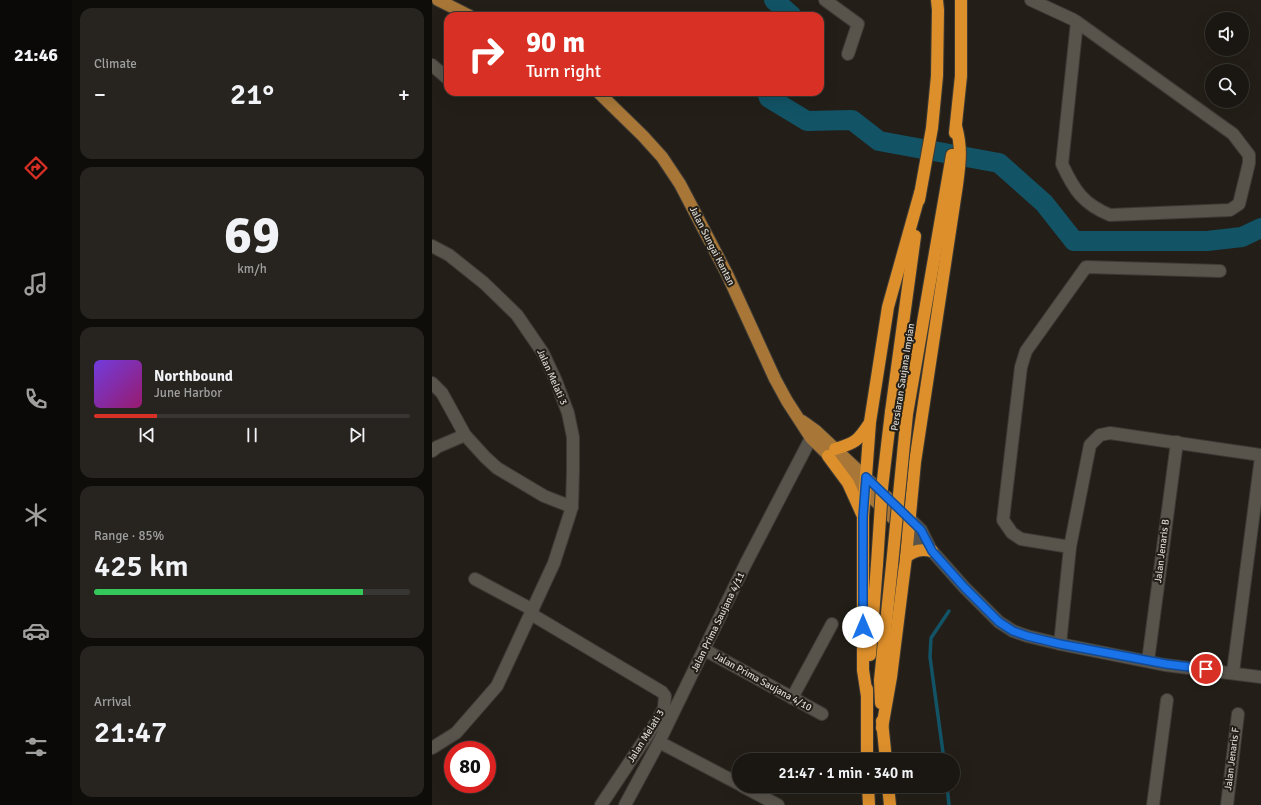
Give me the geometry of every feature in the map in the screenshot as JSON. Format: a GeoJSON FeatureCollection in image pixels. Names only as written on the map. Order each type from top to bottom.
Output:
{"type":"FeatureCollection","features":[{"type":"Feature","properties":{"kind":"highway","name":"Persiaran Saujana Impian"},"geometry":{"type":"LineString","coordinates":[[867,753],[867,696],[882,488],[920,193],[932,128],[937,76],[937,0]]}},
{"type":"Feature","properties":{"kind":"highway","name":"Persiaran Saujana Impian"},"geometry":{"type":"LineString","coordinates":[[885,753],[882,728],[880,680],[907,414],[954,174],[956,126],[961,76],[961,0]]}},
{"type":"Feature","properties":{"kind":"highway"},"geometry":{"type":"LineString","coordinates":[[882,728],[891,676],[906,556],[915,462],[954,174],[961,154],[960,141],[956,126]]}},
{"type":"Feature","properties":{"kind":"highway"},"geometry":{"type":"LineString","coordinates":[[867,696],[863,670],[863,517],[870,422],[888,307],[920,193]]}},
{"type":"Feature","properties":{"kind":"highway"},"geometry":{"type":"LineString","coordinates":[[863,517],[832,452],[855,442],[860,438],[870,422]]}},
{"type":"Feature","properties":{"kind":"highway"},"geometry":{"type":"LineString","coordinates":[[906,556],[918,550],[924,549],[932,551]]}},
{"type":"Feature","properties":{"kind":"highway"},"geometry":{"type":"LineString","coordinates":[[868,793],[869,805]]}},
{"type":"Feature","properties":{"kind":"highway"},"geometry":{"type":"LineString","coordinates":[[889,793],[890,805]]}},
{"type":"Feature","properties":{"kind":"main road"},"geometry":{"type":"LineString","coordinates":[[438,0],[462,12]]}},
{"type":"Feature","properties":{"kind":"main road","name":"Jalan Sungai Kantan"},"geometry":{"type":"LineString","coordinates":[[602,96],[648,141],[662,157],[680,184],[727,274],[775,379],[810,438],[866,477],[909,518]]}},
{"type":"Feature","properties":{"kind":"main road","name":"Jalan Sungai Kantan"},"geometry":{"type":"LineString","coordinates":[[798,418],[816,431],[865,492],[908,533]]}},
{"type":"Feature","properties":{"kind":"street"},"geometry":{"type":"LineString","coordinates":[[825,0],[858,24],[848,54]]}},
{"type":"Feature","properties":{"kind":"street"},"geometry":{"type":"LineString","coordinates":[[1031,0],[1061,13],[1077,22],[1233,134],[1249,154],[1249,163],[1239,204],[1230,210],[1110,215],[1099,211],[1083,199],[1072,186],[1062,164],[1077,22]]}},
{"type":"Feature","properties":{"kind":"street"},"geometry":{"type":"LineString","coordinates":[[432,65],[444,76]]}},
{"type":"Feature","properties":{"kind":"street","name":"Jalan Melati 3"},"geometry":{"type":"LineString","coordinates":[[432,246],[449,255],[484,283],[517,315],[543,353],[556,381],[568,413],[573,437],[572,507],[554,563],[532,612],[497,686],[456,733],[432,748]]}},
{"type":"Feature","properties":{"kind":"street"},"geometry":{"type":"LineString","coordinates":[[1070,547],[1021,539],[1012,533],[1003,520],[1021,367],[1026,350],[1086,267],[1220,271]]}},
{"type":"Feature","properties":{"kind":"street"},"geometry":{"type":"LineString","coordinates":[[432,383],[442,393],[465,435],[485,457],[498,468],[544,496],[572,507]]}},
{"type":"Feature","properties":{"kind":"street"},"geometry":{"type":"LineString","coordinates":[[1060,644],[1070,547],[1090,445],[1100,435],[1110,433],[1176,442],[1261,456],[1233,672]]}},
{"type":"Feature","properties":{"kind":"street"},"geometry":{"type":"LineString","coordinates":[[432,451],[437,447],[465,435]]}},
{"type":"Feature","properties":{"kind":"street","name":"Jalan Prima Saujana 4/11"},"geometry":{"type":"LineString","coordinates":[[625,805],[659,742],[746,563],[810,438]]}},
{"type":"Feature","properties":{"kind":"street","name":"Jalan Jenaris B"},"geometry":{"type":"LineString","coordinates":[[1148,661],[1176,442]]}},
{"type":"Feature","properties":{"kind":"street"},"geometry":{"type":"LineString","coordinates":[[909,518],[921,530],[932,551],[964,587],[999,622],[1013,631],[1060,644],[1148,661],[1261,677]]}},
{"type":"Feature","properties":{"kind":"street"},"geometry":{"type":"LineString","coordinates":[[908,533],[915,540],[932,551]]}},
{"type":"Feature","properties":{"kind":"street"},"geometry":{"type":"LineString","coordinates":[[476,579],[532,612]]}},
{"type":"Feature","properties":{"kind":"street","name":"Jalan Melati 3"},"geometry":{"type":"LineString","coordinates":[[532,612],[662,692],[665,696],[664,708],[658,721],[601,805]]}},
{"type":"Feature","properties":{"kind":"street"},"geometry":{"type":"LineString","coordinates":[[792,698],[832,624]]}},
{"type":"Feature","properties":{"kind":"street","name":"Jalan Prima Saujana 4/10"},"geometry":{"type":"LineString","coordinates":[[705,650],[822,714]]}},
{"type":"Feature","properties":{"kind":"street"},"geometry":{"type":"LineString","coordinates":[[1153,805],[1166,700]]}},
{"type":"Feature","properties":{"kind":"street","name":"Jalan Jenaris F"},"geometry":{"type":"LineString","coordinates":[[1226,805],[1238,714]]}},
{"type":"Feature","properties":{"kind":"street"},"geometry":{"type":"LineString","coordinates":[[659,742],[732,780]]}},
{"type":"Feature","properties":{"kind":"street"},"geometry":{"type":"LineString","coordinates":[[755,793],[778,805]]}},
{"type":"Feature","properties":{"kind":"waterway"},"geometry":{"type":"LineString","coordinates":[[774,0],[788,12]]}},
{"type":"Feature","properties":{"kind":"waterway"},"geometry":{"type":"LineString","coordinates":[[768,96],[769,98],[807,121],[852,120],[879,141],[999,163],[1044,203],[1074,241],[1207,241],[1242,237],[1261,228]]}},
{"type":"Feature","properties":{"kind":"waterway"},"geometry":{"type":"LineString","coordinates":[[943,753],[930,657],[931,638],[949,611]]}},
{"type":"Feature","properties":{"kind":"waterway"},"geometry":{"type":"LineString","coordinates":[[948,793],[949,805]]}},
{"type":"Feature","properties":{"kind":"route"},"geometry":{"type":"LineString","coordinates":[[863,627],[863,517],[866,477],[921,530],[932,551],[964,587],[999,622],[1013,631],[1060,644],[1166,664],[1206,669]]}}]}
